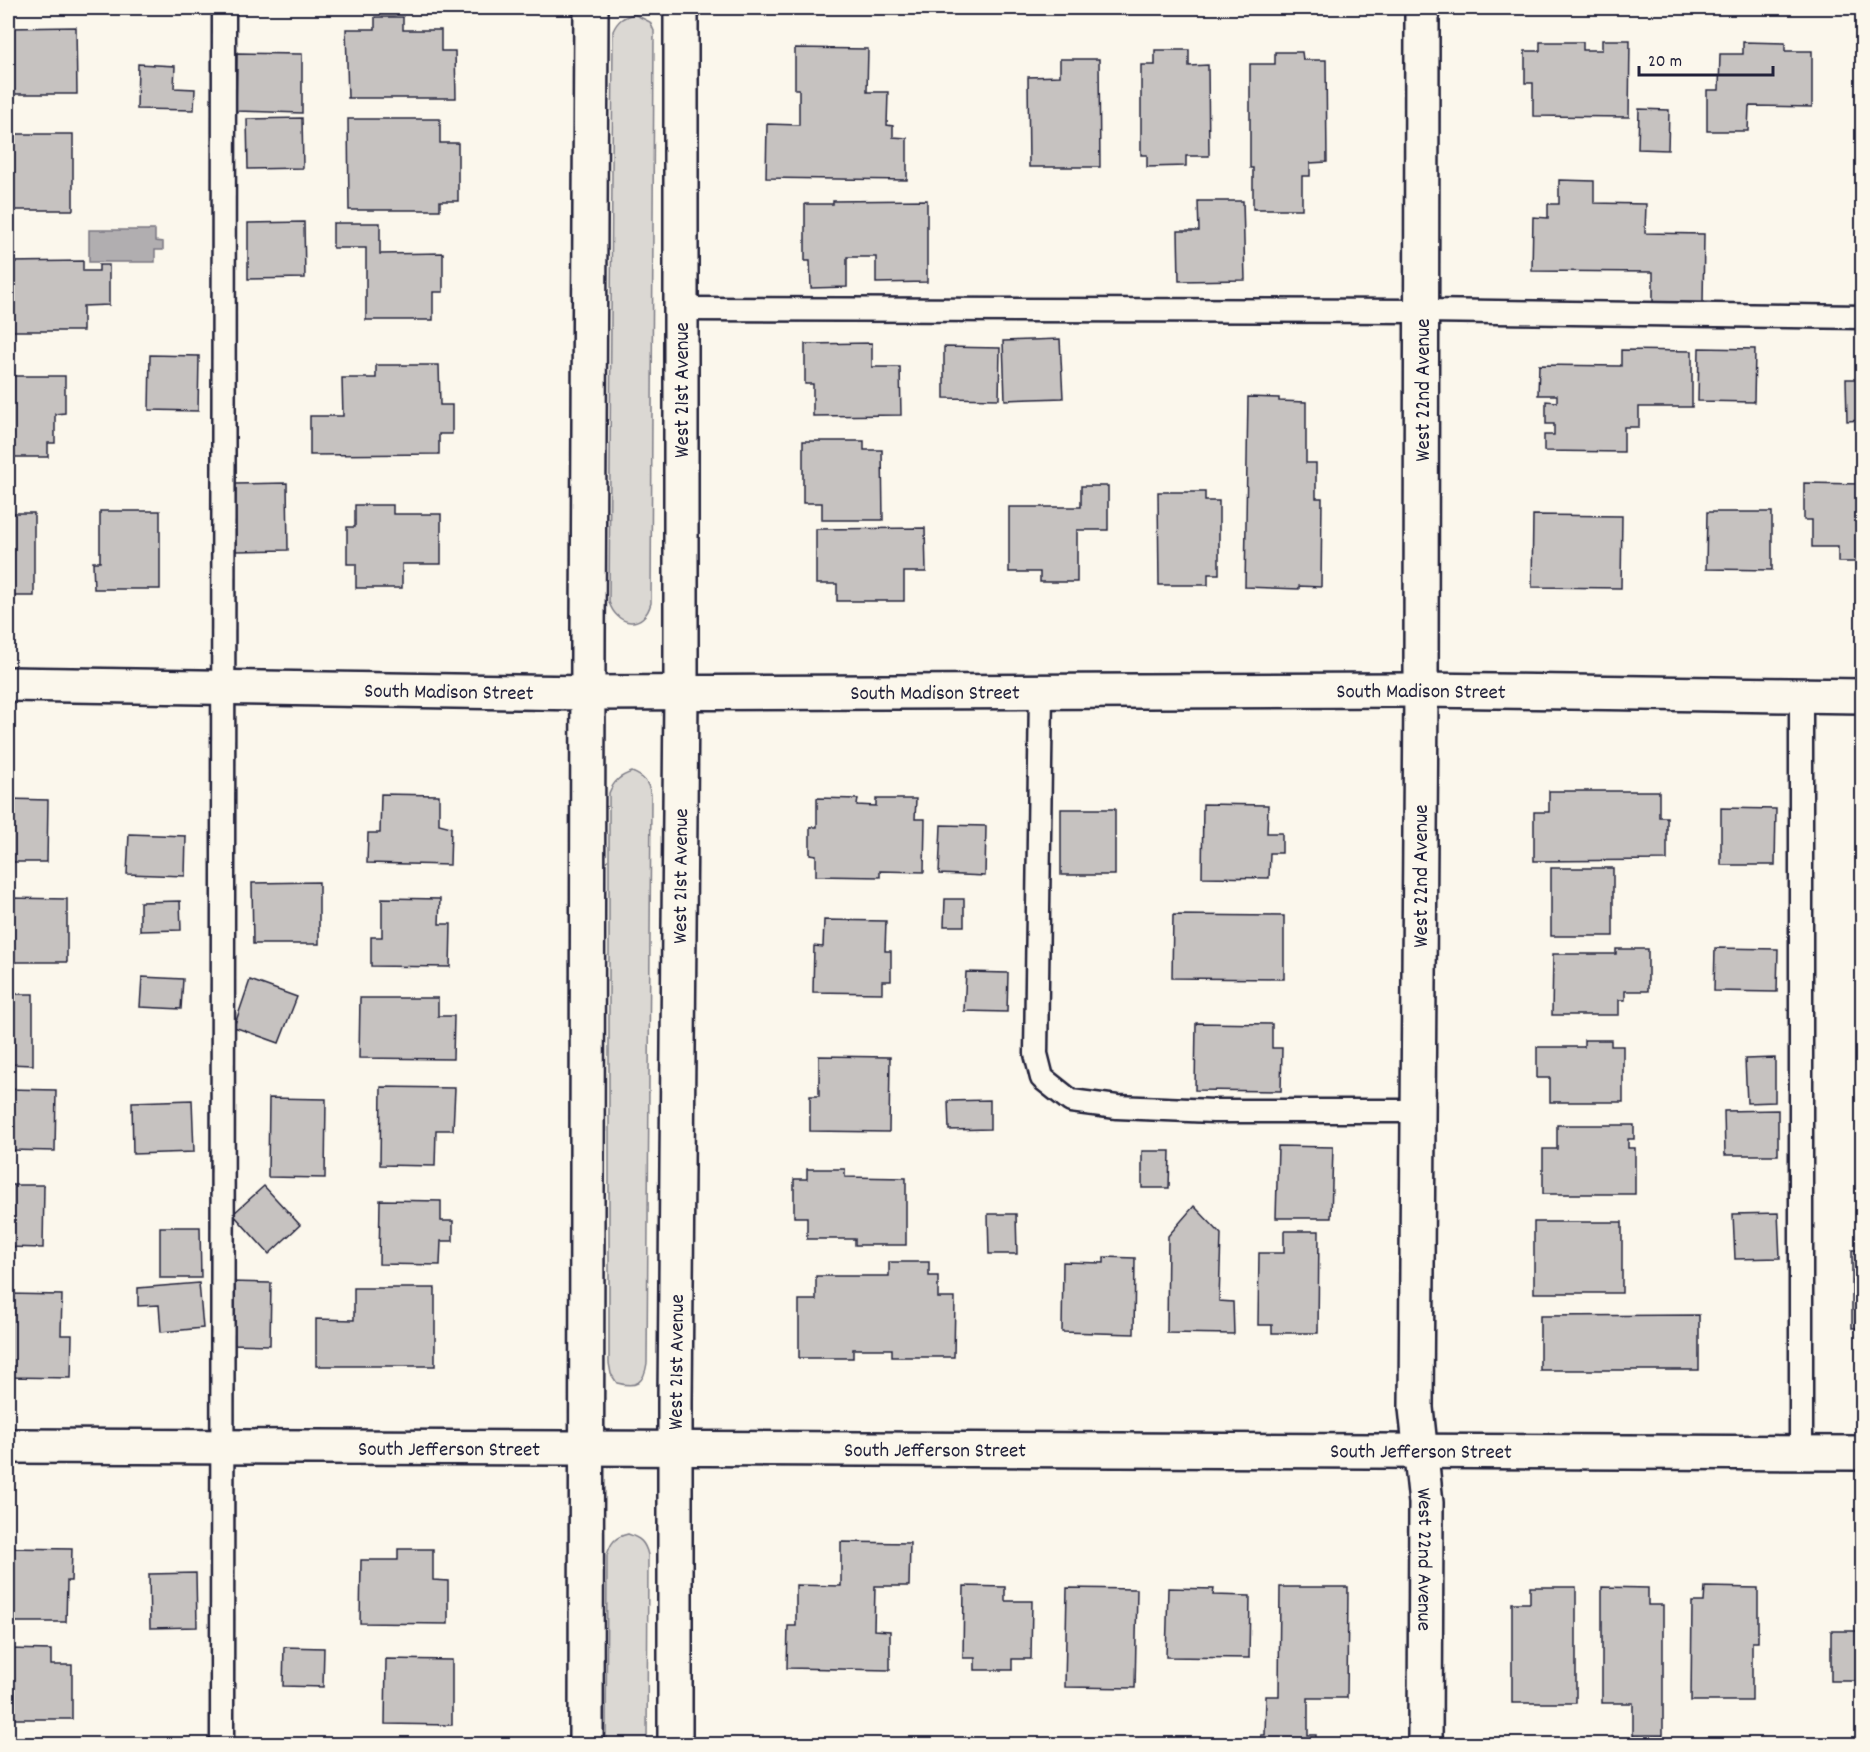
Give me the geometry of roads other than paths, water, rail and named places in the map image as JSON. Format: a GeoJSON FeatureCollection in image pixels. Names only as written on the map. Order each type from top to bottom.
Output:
{"type":"FeatureCollection","features":[{"type":"Feature","properties":{"kind":"street"},"geometry":{"type":"LineString","coordinates":[[586,1744],[591,8]]}},
{"type":"Feature","properties":{"kind":"street","name":"West 21st Avenue"},"geometry":{"type":"LineString","coordinates":[[675,1744],[681,693],[681,8]]}},
{"type":"Feature","properties":{"kind":"street","name":"West 22nd Avenue"},"geometry":{"type":"LineString","coordinates":[[1422,8],[1423,311],[1416,1408],[1426,1503],[1425,1744]]}},
{"type":"Feature","properties":{"kind":"street","name":"South Madison Street"},"geometry":{"type":"LineString","coordinates":[[8,684],[588,693],[1421,690],[1863,696]]}},
{"type":"Feature","properties":{"kind":"street","name":"South Jefferson Street"},"geometry":{"type":"LineString","coordinates":[[8,1446],[1420,1449],[1863,1453]]}},
{"type":"Feature","properties":{"kind":"lane"},"geometry":{"type":"LineString","coordinates":[[222,1744],[224,8]]}},
{"type":"Feature","properties":{"kind":"lane"},"geometry":{"type":"LineString","coordinates":[[681,309],[1423,311],[1863,317]]}},
{"type":"Feature","properties":{"kind":"lane"},"geometry":{"type":"LineString","coordinates":[[1041,692],[1036,1054],[1042,1078],[1071,1101],[1117,1107],[1213,1111],[1419,1111]]}},
{"type":"Feature","properties":{"kind":"lane"},"geometry":{"type":"LineString","coordinates":[[1801,696],[1801,1453]]}}]}
